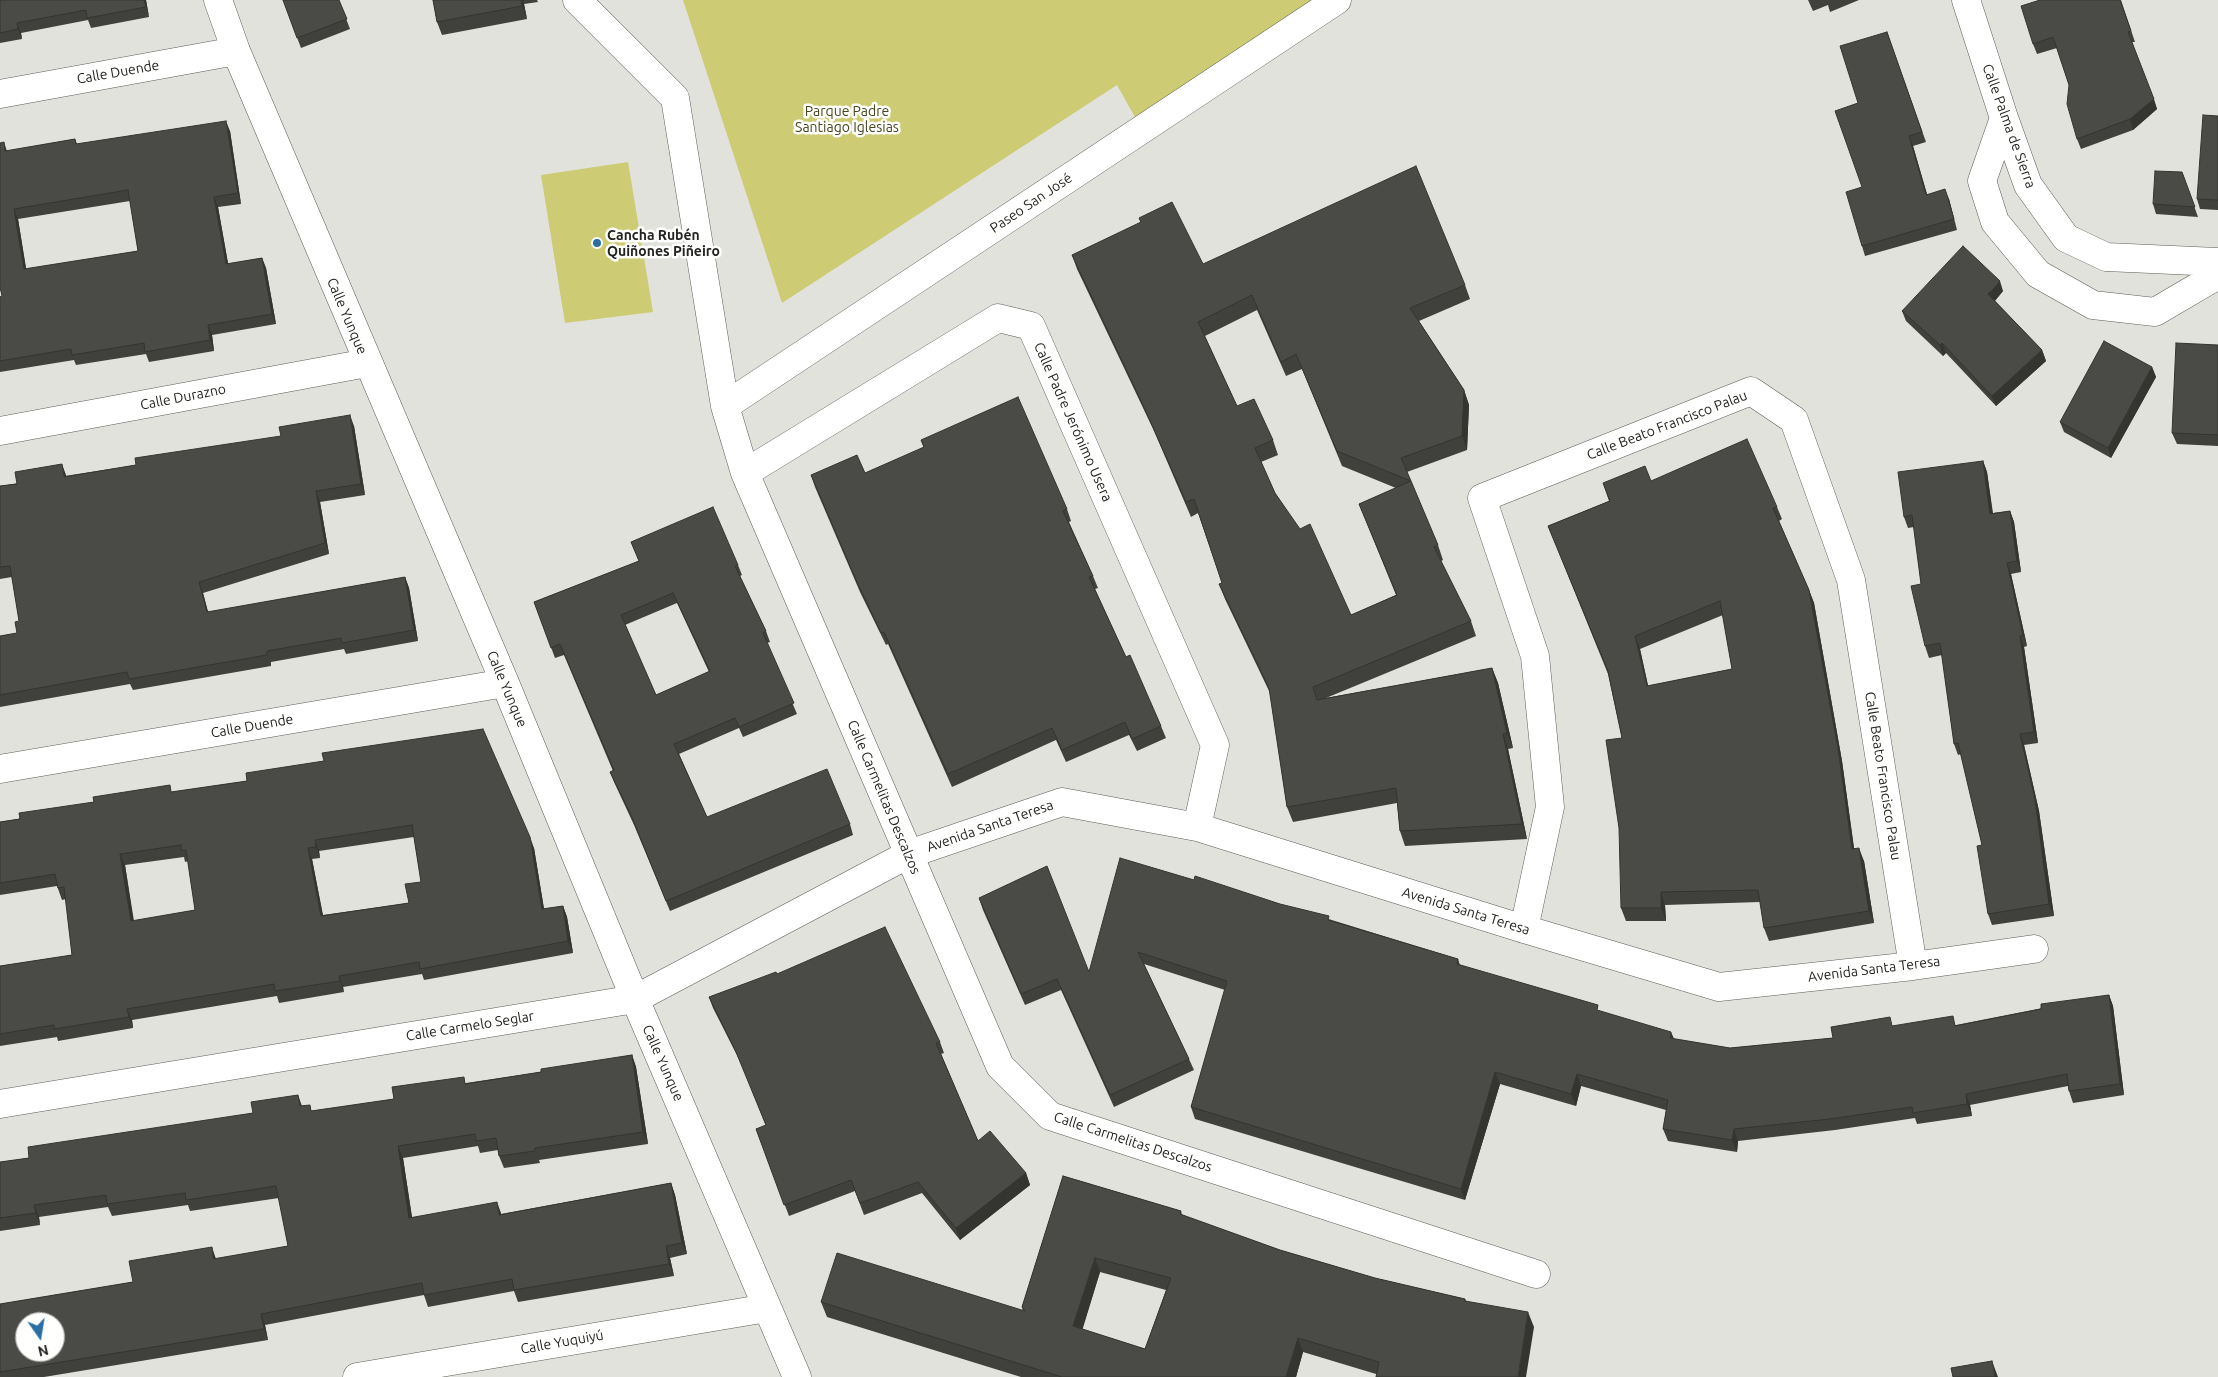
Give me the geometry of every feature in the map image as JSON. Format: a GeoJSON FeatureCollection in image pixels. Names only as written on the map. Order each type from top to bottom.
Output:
{"type":"FeatureCollection","features":[{"type":"Feature","properties":{"kind":"street","name":"Calle Yunque"},"geometry":{"type":"LineString","coordinates":[[218,0],[236,51],[367,363],[505,683],[635,999],[797,1377]]}},
{"type":"Feature","properties":{"kind":"street","name":"Calle Carmelitas Descalzos"},"geometry":{"type":"LineString","coordinates":[[577,0],[675,98],[725,406],[745,473],[1000,1066],[1050,1116],[1536,1274]]}},
{"type":"Feature","properties":{"kind":"street","name":"Paseo San José"},"geometry":{"type":"LineString","coordinates":[[725,406],[1337,0]]}},
{"type":"Feature","properties":{"kind":"street","name":"Calle Palma de Sierra"},"geometry":{"type":"LineString","coordinates":[[1966,0],[2028,185],[2066,238],[2106,257],[2218,262]]}},
{"type":"Feature","properties":{"kind":"street","name":"Calle Duende"},"geometry":{"type":"LineString","coordinates":[[0,94],[236,51]]}},
{"type":"Feature","properties":{"kind":"street"},"geometry":{"type":"LineString","coordinates":[[2004,118],[1982,181],[1995,222],[2038,274],[2093,305],[2155,312],[2218,275]]}},
{"type":"Feature","properties":{"kind":"street","name":"Calle Padre Jerónimo Usera"},"geometry":{"type":"LineString","coordinates":[[745,473],[998,318],[1031,326],[1215,745],[1197,827]]}},
{"type":"Feature","properties":{"kind":"street","name":"Calle Durazno"},"geometry":{"type":"LineString","coordinates":[[0,431],[367,363]]}},
{"type":"Feature","properties":{"kind":"street","name":"Calle Beato Francisco Palau"},"geometry":{"type":"LineString","coordinates":[[1524,929],[1550,807],[1535,656],[1482,498],[1751,390],[1794,420],[1851,580],[1914,966]]}},
{"type":"Feature","properties":{"kind":"street","name":"Calle Duende"},"geometry":{"type":"LineString","coordinates":[[0,769],[505,683]]}},
{"type":"Feature","properties":{"kind":"street","name":"Avenida Santa Teresa"},"geometry":{"type":"LineString","coordinates":[[909,854],[1062,802],[1197,827],[1524,929],[1719,986],[1914,966],[2034,949]]}},
{"type":"Feature","properties":{"kind":"street","name":"Calle Carmelo Seglar"},"geometry":{"type":"LineString","coordinates":[[0,1104],[635,999],[909,854]]}},
{"type":"Feature","properties":{"kind":"street","name":"Calle Yuquiyú"},"geometry":{"type":"LineString","coordinates":[[357,1377],[767,1308]]}},
{"type":"Feature","properties":{"kind":"green space","name":"Parque Padre Santiago Iglesias"},"geometry":{"type":"Polygon","coordinates":[[[683,0],[1317,0],[1136,119],[1117,85],[782,303],[683,0]]]}},
{"type":"Feature","properties":{"kind":"green space","name":"Cancha Rubén Quiñones Piñeiro"},"geometry":{"type":"Polygon","coordinates":[[[628,162],[653,312],[565,323],[541,175],[628,162]]]}},
{"type":"Feature","properties":{"kind":"building"},"geometry":{"type":"Polygon","coordinates":[[[0,0],[144,0],[146,7],[87,18],[86,10],[17,23],[18,29],[0,33],[0,0]]]}},
{"type":"Feature","properties":{"kind":"building"},"geometry":{"type":"Polygon","coordinates":[[[283,0],[339,0],[347,19],[297,38],[283,0]]]}},
{"type":"Feature","properties":{"kind":"building"},"geometry":{"type":"Polygon","coordinates":[[[433,0],[521,0],[522,6],[437,22],[433,0]]]}},
{"type":"Feature","properties":{"kind":"building"},"geometry":{"type":"Polygon","coordinates":[[[2040,0],[2120,0],[2131,31],[2128,32],[2154,99],[2130,119],[2077,139],[2067,104],[2069,85],[2053,37],[2033,44],[2021,6],[2040,0]]]}},
{"type":"Feature","properties":{"kind":"building"},"geometry":{"type":"Polygon","coordinates":[[[1887,32],[1922,132],[1909,136],[1926,195],[1945,189],[1954,219],[1862,246],[1846,192],[1862,187],[1835,111],[1858,103],[1840,46],[1887,32]]]}},
{"type":"Feature","properties":{"kind":"building"},"geometry":{"type":"Polygon","coordinates":[[[2203,115],[2218,116],[2218,200],[2197,199],[2203,115]]]}},
{"type":"Feature","properties":{"kind":"building"},"geometry":{"type":"Polygon","coordinates":[[[226,121],[238,193],[214,197],[226,264],[262,258],[272,314],[208,325],[210,340],[145,352],[144,343],[72,355],[71,349],[0,361],[0,297],[2,296],[0,287],[0,143],[4,142],[5,151],[75,139],[76,144],[226,121]],[[128,190],[14,209],[24,269],[138,251],[128,190]]]}},
{"type":"Feature","properties":{"kind":"building"},"geometry":{"type":"Polygon","coordinates":[[[1416,166],[1465,285],[1410,308],[1464,390],[1462,436],[1401,458],[1411,481],[1438,545],[1434,547],[1471,621],[1313,687],[1317,700],[1492,668],[1507,733],[1503,734],[1522,824],[1400,831],[1396,788],[1287,807],[1269,688],[1219,584],[1222,583],[1194,499],[1186,502],[1148,416],[1072,255],[1141,222],[1139,218],[1172,202],[1203,264],[1416,166]],[[1252,295],[1198,322],[1237,406],[1254,399],[1273,440],[1255,448],[1275,493],[1300,529],[1310,524],[1351,615],[1397,595],[1359,504],[1411,481],[1337,451],[1296,354],[1281,362],[1252,295]]]}},
{"type":"Feature","properties":{"kind":"building"},"geometry":{"type":"Polygon","coordinates":[[[2155,171],[2182,172],[2195,207],[2153,204],[2155,171]]]}},
{"type":"Feature","properties":{"kind":"building"},"geometry":{"type":"Polygon","coordinates":[[[1963,246],[2000,281],[1988,294],[2042,350],[1992,396],[1942,343],[1940,345],[1902,311],[1963,246]]]}},
{"type":"Feature","properties":{"kind":"building"},"geometry":{"type":"Polygon","coordinates":[[[2104,341],[2152,367],[2108,448],[2060,422],[2104,341]]]}},
{"type":"Feature","properties":{"kind":"building"},"geometry":{"type":"Polygon","coordinates":[[[2176,343],[2218,345],[2218,435],[2172,433],[2176,343]]]}},
{"type":"Feature","properties":{"kind":"building"},"geometry":{"type":"Polygon","coordinates":[[[1018,397],[1067,509],[1063,511],[1093,576],[1089,577],[1126,657],[1130,655],[1161,726],[1132,739],[1125,722],[1062,750],[1052,728],[948,774],[884,632],[881,633],[856,580],[811,475],[857,455],[865,473],[924,447],[921,440],[1018,397]]]}},
{"type":"Feature","properties":{"kind":"building"},"geometry":{"type":"Polygon","coordinates":[[[350,415],[361,484],[316,491],[325,543],[199,582],[207,612],[405,577],[414,630],[342,643],[341,638],[267,651],[267,655],[129,679],[127,672],[0,695],[0,636],[17,633],[15,622],[19,621],[10,566],[0,567],[0,486],[17,484],[15,472],[62,464],[64,477],[136,465],[135,458],[281,436],[279,427],[350,415]]]}},
{"type":"Feature","properties":{"kind":"building"},"geometry":{"type":"Polygon","coordinates":[[[1747,439],[1777,507],[1773,508],[1809,590],[1838,748],[1852,849],[1859,848],[1869,911],[1764,928],[1758,890],[1661,892],[1661,908],[1621,908],[1619,828],[1606,740],[1622,738],[1608,671],[1548,526],[1610,501],[1603,483],[1645,466],[1651,481],[1747,439]],[[1720,601],[1635,636],[1647,686],[1732,669],[1720,601]]]}},
{"type":"Feature","properties":{"kind":"building"},"geometry":{"type":"Polygon","coordinates":[[[1983,461],[1990,514],[2010,511],[2017,561],[2007,563],[2023,635],[2020,636],[2034,732],[2020,734],[2035,799],[2049,904],[1988,914],[1977,846],[1982,845],[1958,743],[1954,744],[1940,643],[1925,646],[1911,586],[1921,584],[1912,515],[1904,517],[1898,472],[1983,461]]]}},
{"type":"Feature","properties":{"kind":"building"},"geometry":{"type":"Polygon","coordinates":[[[713,507],[738,565],[735,566],[766,631],[763,633],[794,703],[739,727],[735,718],[674,744],[707,817],[827,769],[850,824],[666,901],[631,815],[610,772],[614,770],[560,644],[551,648],[534,602],[639,561],[631,542],[713,507]],[[673,593],[621,615],[656,695],[710,671],[673,593]]]}},
{"type":"Feature","properties":{"kind":"building"},"geometry":{"type":"Polygon","coordinates":[[[483,729],[530,837],[542,909],[563,906],[568,941],[420,969],[419,962],[339,976],[340,981],[275,991],[274,984],[127,1009],[129,1017],[54,1029],[54,1025],[0,1034],[0,966],[72,955],[64,887],[58,888],[55,874],[0,883],[0,822],[20,819],[19,813],[94,802],[93,797],[170,785],[171,792],[247,781],[246,773],[324,761],[322,753],[483,729]],[[412,825],[315,840],[316,847],[308,848],[321,916],[409,903],[405,884],[421,882],[412,825]],[[181,845],[120,854],[131,921],[195,910],[186,850],[181,850],[181,845]]]}},
{"type":"Feature","properties":{"kind":"building"},"geometry":{"type":"Polygon","coordinates":[[[1120,858],[1194,880],[1195,876],[1280,904],[1329,916],[1328,920],[1458,959],[1457,964],[1598,1005],[1597,1010],[1671,1032],[1670,1038],[1730,1048],[1833,1038],[1831,1027],[1890,1017],[1892,1026],[1953,1016],[1955,1026],[2041,1009],[2041,1004],[2109,995],[2120,1084],[2069,1091],[2067,1074],[1966,1094],[1967,1104],[1913,1113],[1912,1107],[1830,1119],[1734,1129],[1732,1140],[1663,1129],[1668,1100],[1577,1074],[1571,1094],[1495,1072],[1461,1189],[1191,1107],[1227,981],[1138,952],[1189,1059],[1110,1095],[1057,979],[1021,994],[979,898],[1047,866],[1089,972],[1120,858]]]}},
{"type":"Feature","properties":{"kind":"building"},"geometry":{"type":"Polygon","coordinates":[[[885,927],[940,1042],[936,1043],[978,1141],[990,1131],[1026,1173],[956,1228],[918,1182],[860,1203],[851,1180],[784,1205],[756,1129],[766,1125],[736,1052],[709,997],[776,972],[777,974],[885,927]]]}},
{"type":"Feature","properties":{"kind":"building"},"geometry":{"type":"Polygon","coordinates":[[[632,1055],[643,1132],[535,1148],[535,1151],[499,1156],[496,1138],[476,1141],[475,1134],[398,1146],[409,1218],[497,1202],[499,1215],[671,1183],[682,1243],[666,1246],[669,1264],[514,1290],[512,1279],[424,1295],[422,1283],[261,1314],[264,1329],[65,1361],[65,1312],[15,1312],[15,1362],[61,1362],[0,1372],[0,1304],[133,1282],[129,1261],[212,1247],[213,1259],[288,1246],[276,1186],[186,1200],[185,1193],[107,1204],[106,1195],[34,1205],[36,1213],[0,1218],[0,1162],[29,1158],[28,1147],[253,1113],[251,1102],[298,1095],[300,1106],[310,1105],[311,1111],[394,1099],[392,1087],[464,1077],[465,1084],[541,1072],[541,1069],[632,1055]]]}},
{"type":"Feature","properties":{"kind":"building"},"geometry":{"type":"Polygon","coordinates":[[[1063,1176],[1181,1211],[1180,1214],[1280,1250],[1375,1278],[1465,1299],[1465,1301],[1528,1312],[1518,1377],[1376,1377],[1379,1362],[1298,1338],[1286,1377],[1062,1377],[821,1302],[837,1253],[1025,1311],[1022,1307],[1063,1176]],[[1095,1258],[1073,1326],[1145,1349],[1171,1278],[1095,1258]]]}},
{"type":"Feature","properties":{"kind":"building"},"geometry":{"type":"Polygon","coordinates":[[[1992,1361],[1995,1377],[1953,1377],[1951,1368],[1992,1361]]]}},
{"type":"Feature","properties":{"kind":"place","name":"Cancha Rubén Quiñones Piñeiro"},"geometry":{"type":"Point","coordinates":[597,243]}}]}
